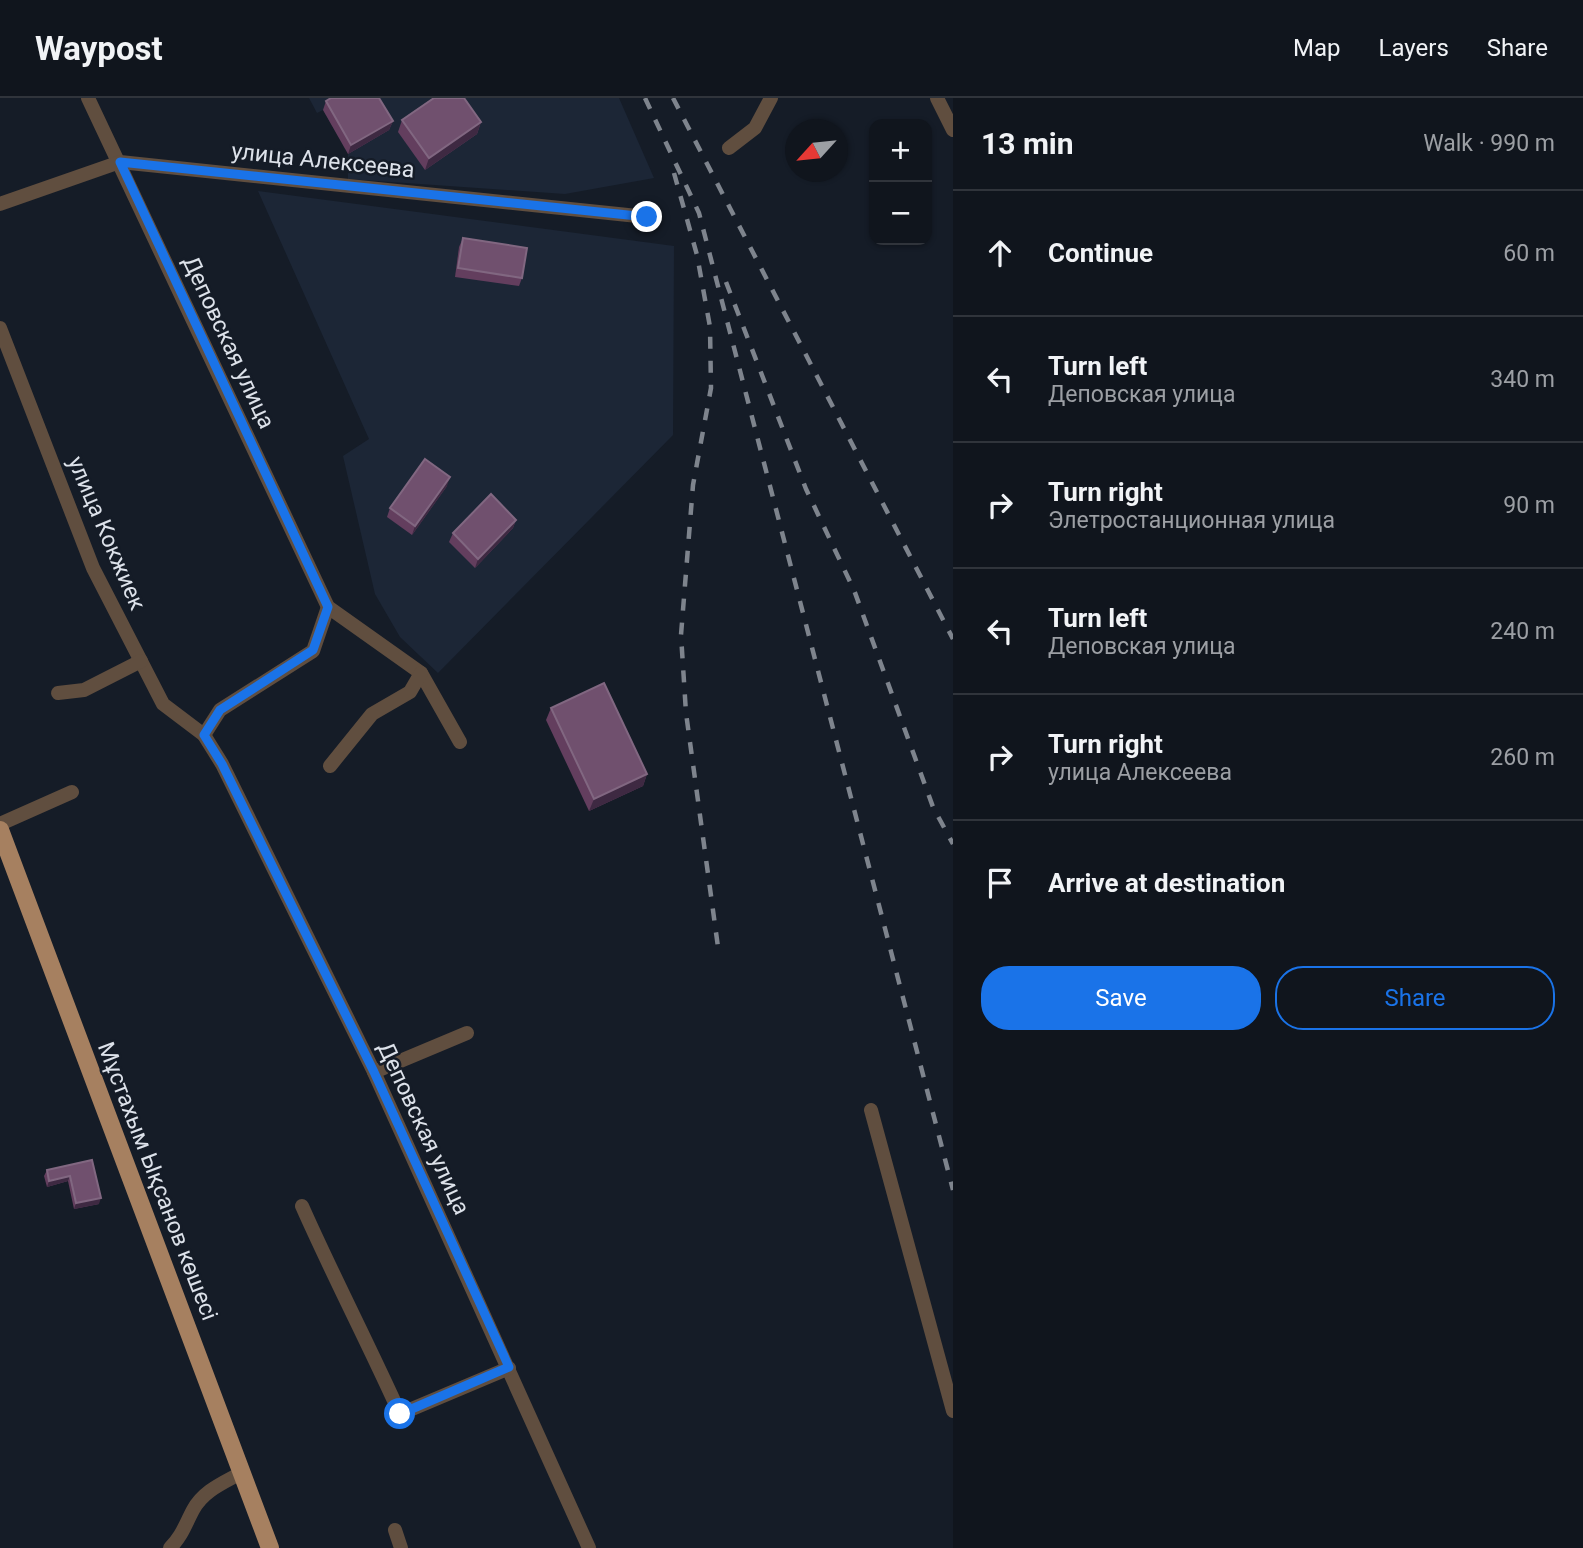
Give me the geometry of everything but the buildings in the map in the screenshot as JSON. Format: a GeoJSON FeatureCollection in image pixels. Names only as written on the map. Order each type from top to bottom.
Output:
{"type":"FeatureCollection","features":[{"type":"Feature","properties":{"kind":"main road","name":"Мұстахым Ықсанов көшесі"},"geometry":{"type":"LineString","coordinates":[[0,830],[270,1548]]}},
{"type":"Feature","properties":{"kind":"street","name":"Деповская улица"},"geometry":{"type":"LineString","coordinates":[[88,98],[328,607]]}},
{"type":"Feature","properties":{"kind":"street"},"geometry":{"type":"LineString","coordinates":[[729,148],[755,128],[771,98]]}},
{"type":"Feature","properties":{"kind":"street"},"geometry":{"type":"LineString","coordinates":[[937,98],[953,130]]}},
{"type":"Feature","properties":{"kind":"street","name":"улица Алексеева"},"geometry":{"type":"LineString","coordinates":[[0,204],[120,162],[647,217]]}},
{"type":"Feature","properties":{"kind":"street","name":"улица Кокжиек"},"geometry":{"type":"LineString","coordinates":[[0,328],[93,568],[163,704],[204,735]]}},
{"type":"Feature","properties":{"kind":"street"},"geometry":{"type":"LineString","coordinates":[[204,735],[220,710],[313,650],[328,607],[421,673],[460,742]]}},
{"type":"Feature","properties":{"kind":"street"},"geometry":{"type":"LineString","coordinates":[[58,693],[85,690],[141,661]]}},
{"type":"Feature","properties":{"kind":"street"},"geometry":{"type":"LineString","coordinates":[[330,766],[372,714],[410,691],[421,673]]}},
{"type":"Feature","properties":{"kind":"street","name":"Деповская улица"},"geometry":{"type":"LineString","coordinates":[[204,735],[222,764],[374,1072],[589,1548]]}},
{"type":"Feature","properties":{"kind":"street"},"geometry":{"type":"LineString","coordinates":[[0,824],[72,792]]}},
{"type":"Feature","properties":{"kind":"street"},"geometry":{"type":"LineString","coordinates":[[374,1072],[467,1033]]}},
{"type":"Feature","properties":{"kind":"street"},"geometry":{"type":"LineString","coordinates":[[871,1110],[953,1411]]}},
{"type":"Feature","properties":{"kind":"street"},"geometry":{"type":"LineString","coordinates":[[302,1206],[341,1296],[362,1330],[400,1414],[509,1367]]}},
{"type":"Feature","properties":{"kind":"street"},"geometry":{"type":"LineString","coordinates":[[170,1548],[184,1534],[194,1509],[210,1490],[241,1473]]}},
{"type":"Feature","properties":{"kind":"street"},"geometry":{"type":"LineString","coordinates":[[395,1530],[401,1548]]}},
{"type":"Feature","properties":{"kind":"shaded area"},"geometry":{"type":"Polygon","coordinates":[[[309,98],[619,98],[654,178],[565,194],[348,179],[348,153],[323,110],[317,113],[309,98]]]}},
{"type":"Feature","properties":{"kind":"shaded area"},"geometry":{"type":"Polygon","coordinates":[[[258,191],[674,246],[673,435],[438,673],[400,637],[375,594],[343,456],[369,439],[258,191]]]}},
{"type":"Feature","properties":{"kind":"railway"},"geometry":{"type":"LineString","coordinates":[[645,98],[699,213],[953,1190]]}},
{"type":"Feature","properties":{"kind":"railway"},"geometry":{"type":"LineString","coordinates":[[673,98],[953,639]]}},
{"type":"Feature","properties":{"kind":"railway"},"geometry":{"type":"LineString","coordinates":[[674,173],[697,255],[710,327],[711,388],[693,485],[681,635],[686,713],[718,947]]}},
{"type":"Feature","properties":{"kind":"railway"},"geometry":{"type":"LineString","coordinates":[[726,282],[806,489],[854,590],[933,807],[953,844]]}},
{"type":"Feature","properties":{"kind":"route"},"geometry":{"type":"LineString","coordinates":[[400,1414],[509,1367],[374,1072],[222,764],[204,735],[220,710],[313,650],[328,607],[120,162],[647,217]]}}]}
